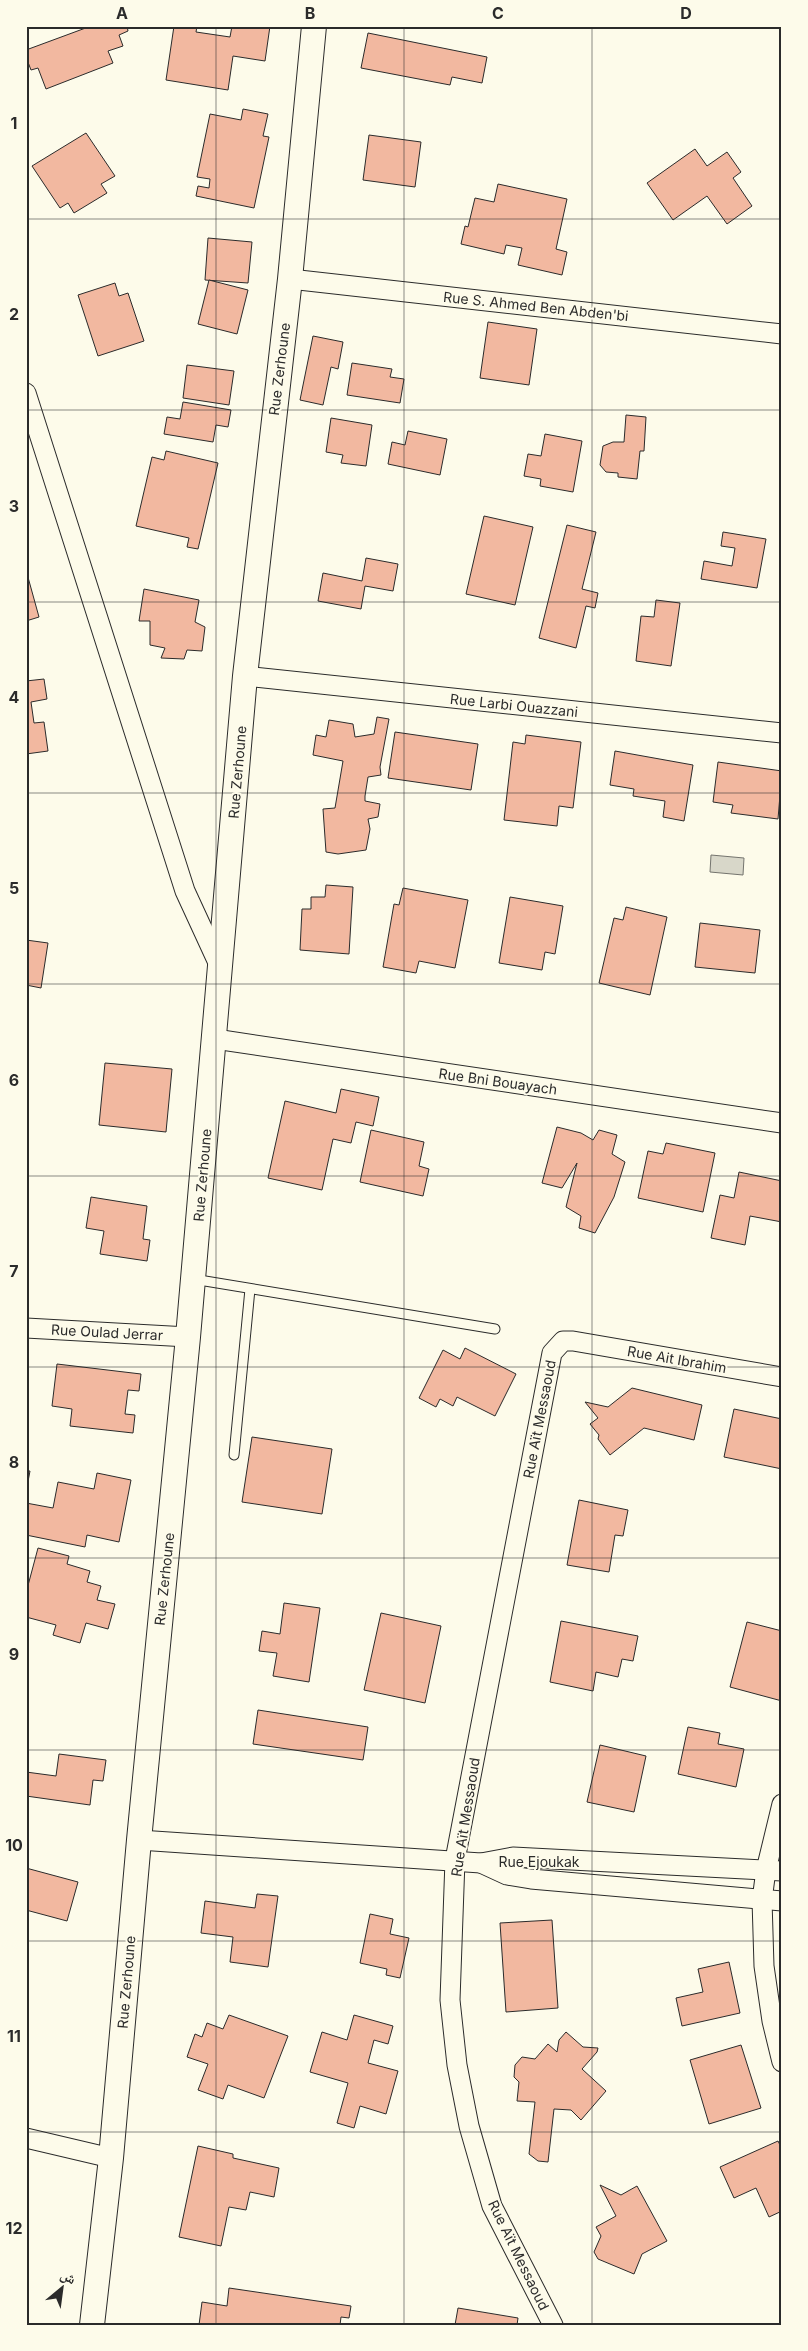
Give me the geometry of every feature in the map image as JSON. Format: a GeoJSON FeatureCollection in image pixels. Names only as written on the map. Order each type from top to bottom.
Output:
{"type":"FeatureCollection","features":[{"type":"Feature","properties":{"kind":"street","name":"Rue Zerhoune"},"geometry":{"type":"LineString","coordinates":[[92,2325],[111,2158],[139,1840],[188,1337],[246,676],[290,279],[314,26]]}},
{"type":"Feature","properties":{"kind":"street","name":"Rue S. Ahmed Ben Abden'bi"},"geometry":{"type":"LineString","coordinates":[[290,279],[782,334]]}},
{"type":"Feature","properties":{"kind":"street"},"geometry":{"type":"LineString","coordinates":[[26,393],[185,891],[220,967]]}},
{"type":"Feature","properties":{"kind":"street","name":"Rue Larbi Ouazzani"},"geometry":{"type":"LineString","coordinates":[[246,676],[782,733]]}},
{"type":"Feature","properties":{"kind":"street","name":"Rue Bni Bouayach"},"geometry":{"type":"LineString","coordinates":[[214,1039],[782,1123]]}},
{"type":"Feature","properties":{"kind":"street","name":"Rue Oulad Jerrar"},"geometry":{"type":"LineString","coordinates":[[26,1328],[188,1337]]}},
{"type":"Feature","properties":{"kind":"street","name":"Rue Aït Messaoud"},"geometry":{"type":"LineString","coordinates":[[553,2325],[492,2206],[469,2126],[457,2065],[450,2000],[455,1860],[552,1353],[563,1341],[573,1341]]}},
{"type":"Feature","properties":{"kind":"street","name":"Rue Ait Ibrahim"},"geometry":{"type":"LineString","coordinates":[[573,1341],[782,1376]]}},
{"type":"Feature","properties":{"kind":"street"},"geometry":{"type":"LineString","coordinates":[[782,1804],[774,1870],[762,1900],[764,1966],[772,2021],[782,2062]]}},
{"type":"Feature","properties":{"kind":"street"},"geometry":{"type":"LineString","coordinates":[[139,1840],[481,1863]]}},
{"type":"Feature","properties":{"kind":"street","name":"Rue Ejoukak"},"geometry":{"type":"LineString","coordinates":[[481,1863],[513,1857],[774,1870]]}},
{"type":"Feature","properties":{"kind":"street","name":"Rue Ejoukak"},"geometry":{"type":"LineString","coordinates":[[481,1863],[507,1875],[531,1879],[782,1901]]}},
{"type":"Feature","properties":{"kind":"street"},"geometry":{"type":"LineString","coordinates":[[26,2138],[111,2158]]}},
{"type":"Feature","properties":{"kind":"lane"},"geometry":{"type":"LineString","coordinates":[[193,1279],[494,1328]]}},
{"type":"Feature","properties":{"kind":"lane"},"geometry":{"type":"LineString","coordinates":[[234,1455],[250,1288]]}},
{"type":"Feature","properties":{"kind":"shaded area"},"geometry":{"type":"Polygon","coordinates":[[[711,855],[744,858],[743,875],[710,872],[711,855]]]}},
{"type":"Feature","properties":{"kind":"building"},"geometry":{"type":"Polygon","coordinates":[[[91,26],[127,26],[128,31],[119,35],[123,46],[108,51],[113,63],[46,89],[38,68],[31,70],[26,57],[26,50],[91,26]]]}},
{"type":"Feature","properties":{"kind":"building"},"geometry":{"type":"Polygon","coordinates":[[[174,26],[197,26],[196,32],[230,37],[232,26],[270,26],[265,61],[233,56],[228,90],[166,80],[174,26]]]}},
{"type":"Feature","properties":{"kind":"building"},"geometry":{"type":"Polygon","coordinates":[[[368,33],[487,57],[482,83],[452,77],[450,85],[361,68],[368,33]]]}},
{"type":"Feature","properties":{"kind":"building"},"geometry":{"type":"Polygon","coordinates":[[[243,109],[268,114],[263,136],[269,137],[254,208],[196,196],[198,186],[209,188],[210,179],[197,177],[210,114],[241,120],[243,109]]]}},
{"type":"Feature","properties":{"kind":"building"},"geometry":{"type":"Polygon","coordinates":[[[86,133],[115,176],[101,184],[107,193],[74,213],[68,203],[60,208],[32,166],[86,133]]]}},
{"type":"Feature","properties":{"kind":"building"},"geometry":{"type":"Polygon","coordinates":[[[369,135],[421,142],[415,187],[363,180],[369,135]]]}},
{"type":"Feature","properties":{"kind":"building"},"geometry":{"type":"Polygon","coordinates":[[[695,149],[707,166],[727,152],[741,172],[733,178],[752,206],[727,224],[707,196],[673,220],[647,183],[695,149]]]}},
{"type":"Feature","properties":{"kind":"building"},"geometry":{"type":"Polygon","coordinates":[[[498,184],[567,199],[556,249],[567,252],[562,275],[518,265],[522,248],[506,245],[504,254],[461,244],[465,226],[468,227],[475,198],[494,202],[498,184]]]}},
{"type":"Feature","properties":{"kind":"building"},"geometry":{"type":"Polygon","coordinates":[[[208,238],[252,242],[248,283],[205,280],[208,238]]]}},
{"type":"Feature","properties":{"kind":"building"},"geometry":{"type":"Polygon","coordinates":[[[209,280],[248,290],[237,334],[198,324],[209,280]]]}},
{"type":"Feature","properties":{"kind":"building"},"geometry":{"type":"Polygon","coordinates":[[[115,283],[119,296],[128,293],[144,341],[98,356],[78,295],[115,283]]]}},
{"type":"Feature","properties":{"kind":"building"},"geometry":{"type":"Polygon","coordinates":[[[488,322],[537,329],[529,385],[480,378],[488,322]]]}},
{"type":"Feature","properties":{"kind":"building"},"geometry":{"type":"Polygon","coordinates":[[[313,336],[343,342],[338,369],[331,367],[323,405],[300,400],[313,336]]]}},
{"type":"Feature","properties":{"kind":"building"},"geometry":{"type":"Polygon","coordinates":[[[352,363],[392,369],[390,377],[404,379],[400,403],[347,395],[352,363]]]}},
{"type":"Feature","properties":{"kind":"building"},"geometry":{"type":"Polygon","coordinates":[[[187,365],[234,371],[229,405],[183,398],[187,365]]]}},
{"type":"Feature","properties":{"kind":"building"},"geometry":{"type":"Polygon","coordinates":[[[183,402],[231,410],[228,427],[216,425],[213,442],[164,434],[167,417],[180,419],[183,402]]]}},
{"type":"Feature","properties":{"kind":"building"},"geometry":{"type":"Polygon","coordinates":[[[626,415],[646,417],[644,451],[640,451],[637,479],[618,477],[618,473],[606,472],[600,465],[603,446],[613,442],[624,442],[626,415]]]}},
{"type":"Feature","properties":{"kind":"building"},"geometry":{"type":"Polygon","coordinates":[[[331,418],[372,425],[366,466],[341,463],[343,455],[326,452],[331,418]]]}},
{"type":"Feature","properties":{"kind":"building"},"geometry":{"type":"Polygon","coordinates":[[[408,431],[447,439],[440,475],[388,464],[392,442],[405,445],[408,431]]]}},
{"type":"Feature","properties":{"kind":"building"},"geometry":{"type":"Polygon","coordinates":[[[545,434],[582,441],[573,492],[540,486],[541,479],[524,476],[528,454],[541,456],[545,434]]]}},
{"type":"Feature","properties":{"kind":"building"},"geometry":{"type":"Polygon","coordinates":[[[166,451],[218,463],[198,549],[187,547],[189,538],[136,526],[152,457],[164,460],[166,451]]]}},
{"type":"Feature","properties":{"kind":"building"},"geometry":{"type":"Polygon","coordinates":[[[484,516],[533,527],[515,605],[466,594],[484,516]]]}},
{"type":"Feature","properties":{"kind":"building"},"geometry":{"type":"Polygon","coordinates":[[[567,525],[596,532],[582,589],[598,593],[595,608],[586,606],[576,648],[539,638],[567,525]]]}},
{"type":"Feature","properties":{"kind":"building"},"geometry":{"type":"Polygon","coordinates":[[[723,532],[766,539],[757,588],[701,579],[704,561],[732,566],[735,548],[721,546],[723,532]]]}},
{"type":"Feature","properties":{"kind":"building"},"geometry":{"type":"Polygon","coordinates":[[[366,558],[398,564],[393,591],[365,586],[361,609],[318,601],[323,573],[362,581],[366,558]]]}},
{"type":"Feature","properties":{"kind":"building"},"geometry":{"type":"Polygon","coordinates":[[[26,570],[39,617],[26,621],[26,570]]]}},
{"type":"Feature","properties":{"kind":"building"},"geometry":{"type":"Polygon","coordinates":[[[144,589],[199,600],[195,622],[205,627],[202,651],[187,650],[184,659],[161,658],[165,648],[150,645],[150,621],[139,621],[144,589]]]}},
{"type":"Feature","properties":{"kind":"building"},"geometry":{"type":"Polygon","coordinates":[[[656,600],[680,603],[671,666],[636,661],[641,616],[654,617],[656,600]]]}},
{"type":"Feature","properties":{"kind":"building"},"geometry":{"type":"Polygon","coordinates":[[[44,679],[47,699],[31,702],[34,723],[44,722],[48,751],[26,754],[26,681],[44,679]]]}},
{"type":"Feature","properties":{"kind":"building"},"geometry":{"type":"Polygon","coordinates":[[[377,717],[389,719],[380,767],[381,775],[368,777],[365,801],[380,804],[378,817],[368,819],[370,829],[366,850],[338,854],[326,852],[323,809],[335,808],[343,761],[313,755],[316,735],[326,737],[329,720],[353,724],[355,737],[374,734],[377,717]]]}},
{"type":"Feature","properties":{"kind":"building"},"geometry":{"type":"Polygon","coordinates":[[[395,732],[478,744],[471,790],[388,778],[395,732]]]}},
{"type":"Feature","properties":{"kind":"building"},"geometry":{"type":"Polygon","coordinates":[[[526,735],[581,742],[573,808],[559,806],[557,826],[504,820],[513,742],[525,744],[526,735]]]}},
{"type":"Feature","properties":{"kind":"building"},"geometry":{"type":"Polygon","coordinates":[[[615,751],[693,765],[684,821],[663,817],[665,801],[633,796],[634,789],[610,785],[615,751]]]}},
{"type":"Feature","properties":{"kind":"building"},"geometry":{"type":"Polygon","coordinates":[[[718,762],[782,771],[778,819],[731,813],[733,805],[713,802],[718,762]]]}},
{"type":"Feature","properties":{"kind":"building"},"geometry":{"type":"Polygon","coordinates":[[[326,885],[353,887],[349,954],[300,950],[302,909],[311,909],[311,897],[325,897],[326,885]]]}},
{"type":"Feature","properties":{"kind":"building"},"geometry":{"type":"Polygon","coordinates":[[[403,888],[468,900],[455,968],[419,961],[416,973],[383,967],[394,904],[399,905],[403,888]]]}},
{"type":"Feature","properties":{"kind":"building"},"geometry":{"type":"Polygon","coordinates":[[[510,897],[563,906],[555,954],[545,952],[542,970],[499,963],[510,897]]]}},
{"type":"Feature","properties":{"kind":"building"},"geometry":{"type":"Polygon","coordinates":[[[626,907],[667,917],[650,995],[599,983],[614,918],[623,920],[626,907]]]}},
{"type":"Feature","properties":{"kind":"building"},"geometry":{"type":"Polygon","coordinates":[[[700,923],[760,930],[755,973],[695,967],[700,923]]]}},
{"type":"Feature","properties":{"kind":"building"},"geometry":{"type":"Polygon","coordinates":[[[26,940],[48,943],[41,988],[26,985],[26,940]]]}},
{"type":"Feature","properties":{"kind":"building"},"geometry":{"type":"Polygon","coordinates":[[[105,1063],[172,1069],[166,1132],[99,1125],[105,1063]]]}},
{"type":"Feature","properties":{"kind":"building"},"geometry":{"type":"Polygon","coordinates":[[[341,1089],[379,1097],[373,1126],[356,1122],[351,1143],[333,1139],[322,1190],[268,1178],[285,1101],[336,1113],[341,1089]]]}},
{"type":"Feature","properties":{"kind":"building"},"geometry":{"type":"Polygon","coordinates":[[[557,1127],[581,1133],[593,1140],[599,1130],[617,1135],[612,1154],[625,1162],[614,1197],[595,1233],[579,1228],[581,1216],[566,1207],[577,1163],[562,1188],[542,1183],[557,1127]]]}},
{"type":"Feature","properties":{"kind":"building"},"geometry":{"type":"Polygon","coordinates":[[[371,1130],[424,1142],[419,1166],[429,1169],[423,1196],[360,1182],[371,1130]]]}},
{"type":"Feature","properties":{"kind":"building"},"geometry":{"type":"Polygon","coordinates":[[[666,1143],[715,1153],[703,1212],[638,1198],[648,1151],[663,1154],[666,1143]]]}},
{"type":"Feature","properties":{"kind":"building"},"geometry":{"type":"Polygon","coordinates":[[[739,1172],[782,1181],[782,1222],[750,1216],[745,1245],[711,1238],[720,1195],[734,1198],[739,1172]]]}},
{"type":"Feature","properties":{"kind":"building"},"geometry":{"type":"Polygon","coordinates":[[[91,1197],[147,1206],[143,1239],[150,1240],[147,1261],[100,1254],[104,1231],[86,1228],[91,1197]]]}},
{"type":"Feature","properties":{"kind":"building"},"geometry":{"type":"Polygon","coordinates":[[[465,1348],[516,1374],[495,1416],[457,1397],[453,1406],[440,1399],[436,1407],[419,1398],[443,1350],[460,1359],[465,1348]]]}},
{"type":"Feature","properties":{"kind":"building"},"geometry":{"type":"Polygon","coordinates":[[[57,1364],[141,1374],[139,1391],[128,1390],[125,1414],[135,1415],[133,1433],[70,1426],[72,1409],[52,1406],[57,1364]]]}},
{"type":"Feature","properties":{"kind":"building"},"geometry":{"type":"Polygon","coordinates":[[[632,1388],[702,1405],[694,1440],[644,1428],[610,1455],[598,1439],[599,1435],[590,1424],[598,1418],[585,1402],[608,1407],[632,1388]]]}},
{"type":"Feature","properties":{"kind":"building"},"geometry":{"type":"Polygon","coordinates":[[[734,1409],[782,1419],[782,1469],[724,1457],[734,1409]]]}},
{"type":"Feature","properties":{"kind":"building"},"geometry":{"type":"Polygon","coordinates":[[[252,1437],[332,1449],[322,1514],[242,1502],[252,1437]]]}},
{"type":"Feature","properties":{"kind":"building"},"geometry":{"type":"Polygon","coordinates":[[[26,1471],[30,1471],[26,1492],[26,1471]]]}},
{"type":"Feature","properties":{"kind":"building"},"geometry":{"type":"Polygon","coordinates":[[[97,1473],[131,1480],[119,1542],[87,1535],[85,1547],[26,1535],[26,1503],[53,1508],[58,1482],[94,1489],[97,1473]]]}},
{"type":"Feature","properties":{"kind":"building"},"geometry":{"type":"Polygon","coordinates":[[[579,1500],[628,1510],[623,1536],[615,1535],[609,1572],[567,1565],[579,1500]]]}},
{"type":"Feature","properties":{"kind":"building"},"geometry":{"type":"Polygon","coordinates":[[[38,1548],[69,1556],[67,1564],[90,1571],[87,1582],[101,1586],[97,1600],[115,1604],[108,1629],[86,1623],[80,1643],[53,1635],[56,1625],[26,1617],[26,1593],[38,1548]]]}},
{"type":"Feature","properties":{"kind":"building"},"geometry":{"type":"Polygon","coordinates":[[[284,1603],[320,1608],[309,1682],[273,1676],[277,1653],[259,1651],[262,1631],[280,1634],[284,1603]]]}},
{"type":"Feature","properties":{"kind":"building"},"geometry":{"type":"Polygon","coordinates":[[[381,1613],[441,1626],[425,1703],[364,1690],[381,1613]]]}},
{"type":"Feature","properties":{"kind":"building"},"geometry":{"type":"Polygon","coordinates":[[[561,1621],[638,1636],[633,1661],[622,1659],[618,1677],[596,1672],[593,1691],[550,1682],[561,1621]]]}},
{"type":"Feature","properties":{"kind":"building"},"geometry":{"type":"Polygon","coordinates":[[[747,1622],[782,1631],[782,1701],[730,1687],[747,1622]]]}},
{"type":"Feature","properties":{"kind":"building"},"geometry":{"type":"Polygon","coordinates":[[[258,1710],[368,1727],[363,1760],[253,1744],[258,1710]]]}},
{"type":"Feature","properties":{"kind":"building"},"geometry":{"type":"Polygon","coordinates":[[[688,1727],[720,1733],[718,1744],[744,1749],[736,1787],[678,1774],[688,1727]]]}},
{"type":"Feature","properties":{"kind":"building"},"geometry":{"type":"Polygon","coordinates":[[[600,1745],[646,1756],[634,1812],[587,1802],[600,1745]]]}},
{"type":"Feature","properties":{"kind":"building"},"geometry":{"type":"Polygon","coordinates":[[[59,1754],[106,1760],[103,1781],[93,1780],[90,1805],[26,1796],[26,1772],[56,1776],[59,1754]]]}},
{"type":"Feature","properties":{"kind":"building"},"geometry":{"type":"Polygon","coordinates":[[[26,1868],[78,1882],[67,1921],[26,1910],[26,1868]]]}},
{"type":"Feature","properties":{"kind":"building"},"geometry":{"type":"Polygon","coordinates":[[[257,1894],[278,1896],[268,1967],[230,1962],[233,1937],[201,1933],[205,1901],[255,1908],[257,1894]]]}},
{"type":"Feature","properties":{"kind":"building"},"geometry":{"type":"Polygon","coordinates":[[[370,1914],[393,1919],[390,1934],[409,1938],[400,1978],[386,1975],[387,1969],[360,1963],[370,1914]]]}},
{"type":"Feature","properties":{"kind":"building"},"geometry":{"type":"Polygon","coordinates":[[[552,1920],[558,2008],[506,2012],[500,1923],[552,1920]]]}},
{"type":"Feature","properties":{"kind":"building"},"geometry":{"type":"Polygon","coordinates":[[[729,1962],[740,2013],[682,2026],[676,1998],[703,1992],[698,1969],[729,1962]]]}},
{"type":"Feature","properties":{"kind":"building"},"geometry":{"type":"Polygon","coordinates":[[[229,2015],[288,2036],[264,2098],[228,2085],[223,2099],[198,2090],[208,2064],[187,2057],[195,2034],[202,2037],[207,2023],[223,2029],[229,2015]]]}},
{"type":"Feature","properties":{"kind":"building"},"geometry":{"type":"Polygon","coordinates":[[[354,2015],[393,2026],[388,2044],[374,2040],[368,2063],[398,2071],[386,2114],[360,2106],[354,2128],[337,2123],[348,2083],[310,2072],[322,2032],[347,2040],[354,2015]]]}},
{"type":"Feature","properties":{"kind":"building"},"geometry":{"type":"Polygon","coordinates":[[[566,2032],[583,2047],[598,2048],[597,2052],[582,2069],[606,2091],[581,2120],[571,2110],[554,2109],[548,2162],[538,2161],[529,2154],[535,2102],[517,2101],[519,2082],[514,2077],[515,2065],[522,2057],[535,2059],[548,2044],[557,2052],[559,2040],[566,2032]]]}},
{"type":"Feature","properties":{"kind":"building"},"geometry":{"type":"Polygon","coordinates":[[[741,2045],[761,2108],[709,2124],[690,2060],[741,2045]]]}},
{"type":"Feature","properties":{"kind":"building"},"geometry":{"type":"Polygon","coordinates":[[[778,2141],[782,2149],[782,2211],[769,2217],[756,2188],[734,2198],[720,2167],[778,2141]]]}},
{"type":"Feature","properties":{"kind":"building"},"geometry":{"type":"Polygon","coordinates":[[[198,2146],[233,2154],[233,2158],[279,2168],[274,2197],[250,2192],[246,2210],[229,2207],[221,2246],[179,2237],[198,2146]]]}},
{"type":"Feature","properties":{"kind":"building"},"geometry":{"type":"Polygon","coordinates":[[[600,2185],[621,2195],[637,2186],[667,2241],[642,2254],[634,2274],[598,2259],[594,2252],[601,2236],[596,2227],[616,2216],[600,2185]]]}},
{"type":"Feature","properties":{"kind":"building"},"geometry":{"type":"Polygon","coordinates":[[[229,2288],[351,2306],[349,2318],[341,2317],[340,2325],[199,2325],[202,2302],[227,2306],[229,2288]]]}},
{"type":"Feature","properties":{"kind":"building"},"geometry":{"type":"Polygon","coordinates":[[[458,2308],[518,2318],[517,2325],[455,2325],[458,2308]]]}}]}
